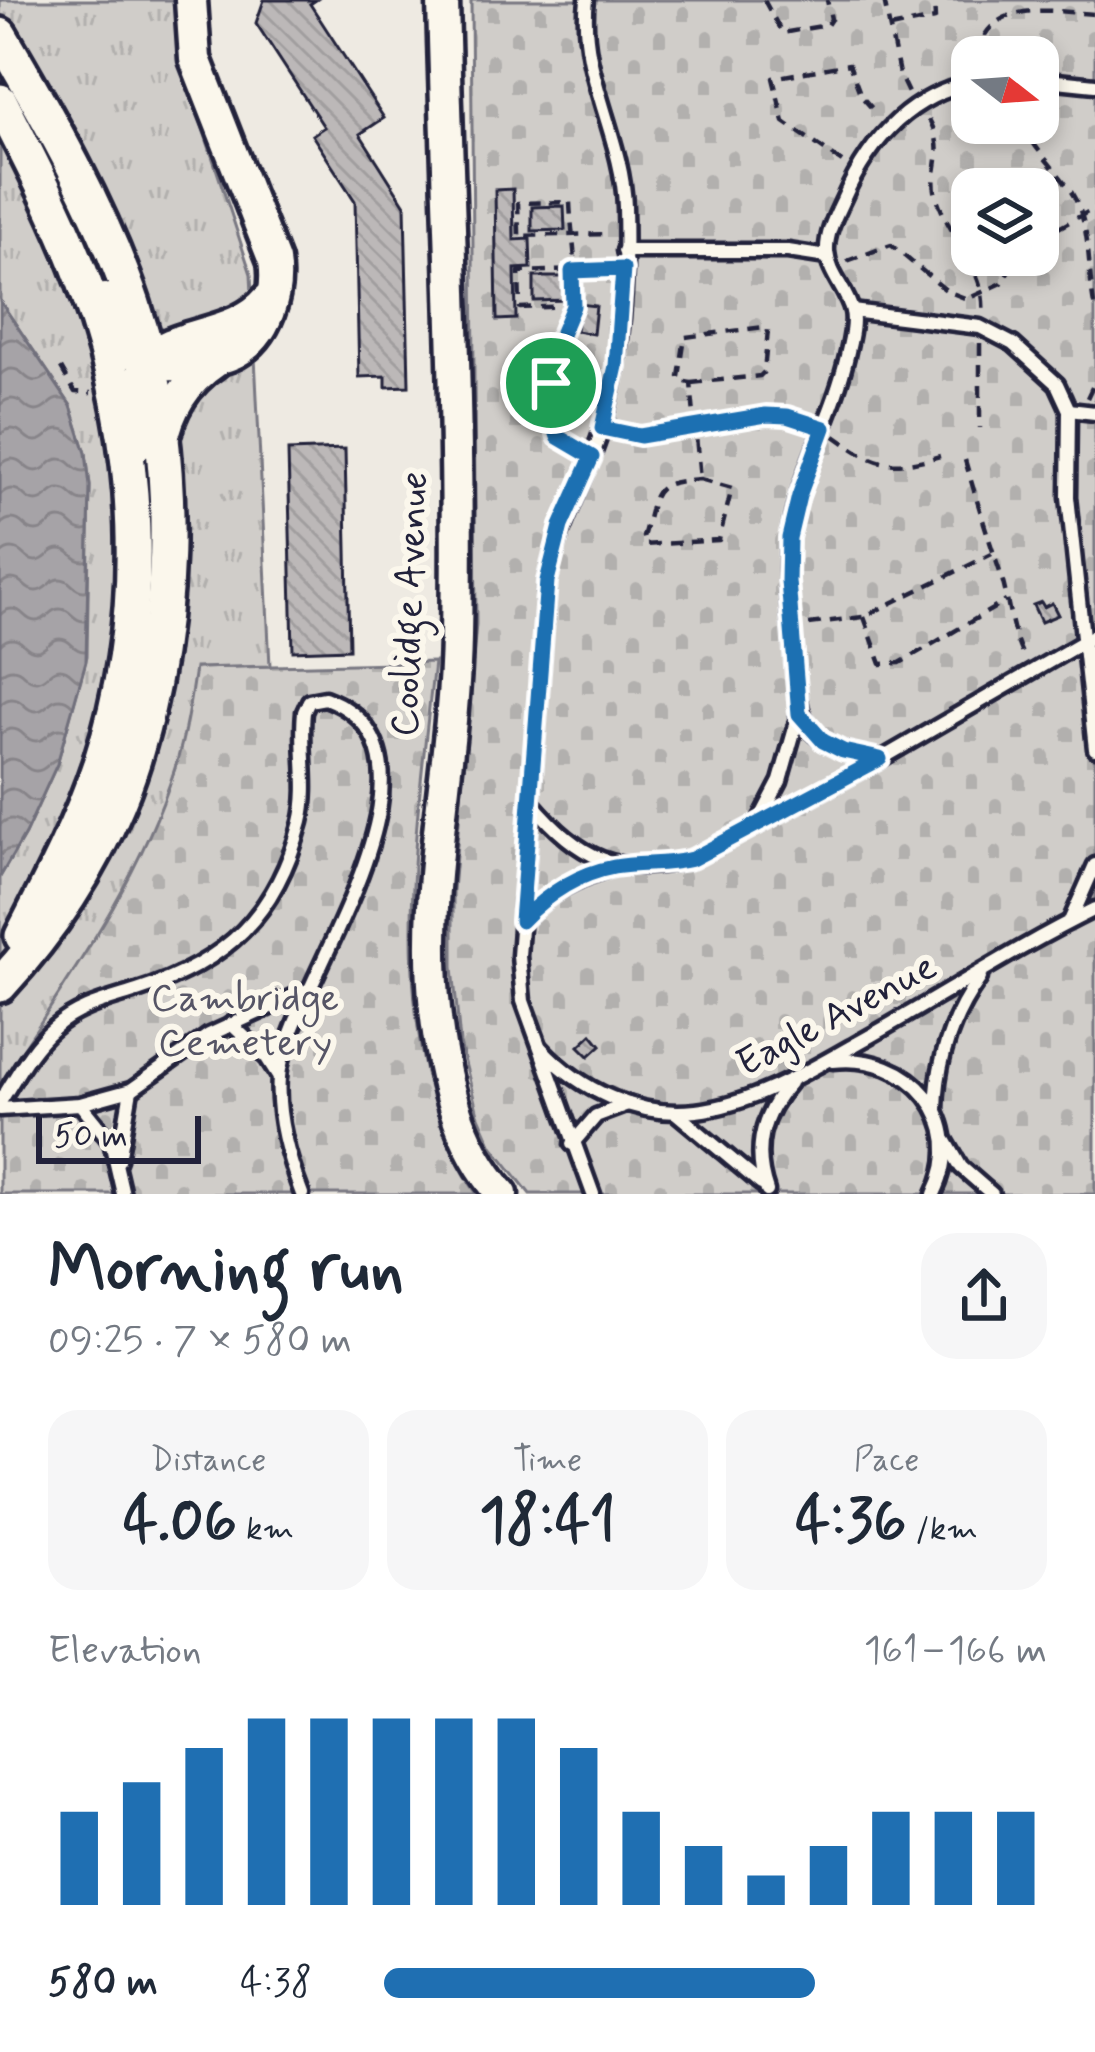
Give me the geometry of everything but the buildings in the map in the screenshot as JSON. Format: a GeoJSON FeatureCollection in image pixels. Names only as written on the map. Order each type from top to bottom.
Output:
{"type":"FeatureCollection","features":[{"type":"Feature","properties":{"kind":"main road"},"geometry":{"type":"LineString","coordinates":[[0,35],[87,196],[127,287],[147,361],[167,518],[154,671],[130,771],[72,894],[0,985]]}},
{"type":"Feature","properties":{"kind":"main road"},"geometry":{"type":"LineString","coordinates":[[0,101],[70,247],[101,333],[122,426],[133,511],[130,620],[110,732],[75,829],[0,976]]}},
{"type":"Feature","properties":{"kind":"street"},"geometry":{"type":"LineString","coordinates":[[161,451],[167,420],[213,346],[274,289],[272,253],[196,59],[191,0]]}},
{"type":"Feature","properties":{"kind":"street","name":"Coolidge Avenue"},"geometry":{"type":"LineString","coordinates":[[443,0],[456,614],[454,684],[432,889],[431,968],[440,1046],[458,1121],[474,1156],[502,1194]]}},
{"type":"Feature","properties":{"kind":"street"},"geometry":{"type":"LineString","coordinates":[[34,167],[78,235],[119,336],[147,361]]}},
{"type":"Feature","properties":{"kind":"street"},"geometry":{"type":"LineString","coordinates":[[127,287],[142,311],[161,326],[213,346]]}},
{"type":"Feature","properties":{"kind":"street"},"geometry":{"type":"LineString","coordinates":[[133,511],[134,424],[147,361],[170,344],[213,346]]}},
{"type":"Feature","properties":{"kind":"lane"},"geometry":{"type":"LineString","coordinates":[[586,0],[586,38],[622,176],[623,269],[616,366],[602,428],[561,526],[547,581],[520,980],[536,1042],[592,1194]]}},
{"type":"Feature","properties":{"kind":"lane"},"geometry":{"type":"LineString","coordinates":[[1059,82],[1095,85]]}},
{"type":"Feature","properties":{"kind":"lane"},"geometry":{"type":"LineString","coordinates":[[756,826],[780,781],[799,714],[789,538],[848,351],[852,311],[829,262],[831,226],[857,172],[890,126],[918,105],[951,92]]}},
{"type":"Feature","properties":{"kind":"lane"},"geometry":{"type":"LineString","coordinates":[[624,251],[788,251],[829,262]]}},
{"type":"Feature","properties":{"kind":"lane"},"geometry":{"type":"LineString","coordinates":[[852,311],[980,327],[1013,344],[1057,384],[1069,410],[1067,484],[1090,638],[1095,749]]}},
{"type":"Feature","properties":{"kind":"lane"},"geometry":{"type":"LineString","coordinates":[[1069,410],[1095,413]]}},
{"type":"Feature","properties":{"kind":"lane"},"geometry":{"type":"LineString","coordinates":[[521,921],[569,883],[616,866],[668,865],[692,859],[880,759],[1090,638]]}},
{"type":"Feature","properties":{"kind":"lane"},"geometry":{"type":"LineString","coordinates":[[0,1106],[39,1042],[55,1026],[78,1011],[195,970],[246,930],[269,900],[302,817],[304,712],[316,698],[341,704],[372,741],[380,802],[366,864],[294,1023],[279,1077],[286,1140],[302,1194]]}},
{"type":"Feature","properties":{"kind":"lane"},"geometry":{"type":"LineString","coordinates":[[799,714],[823,741],[880,759]]}},
{"type":"Feature","properties":{"kind":"lane"},"geometry":{"type":"LineString","coordinates":[[531,802],[560,831],[616,866]]}},
{"type":"Feature","properties":{"kind":"lane"},"geometry":{"type":"LineString","coordinates":[[1070,921],[1095,865]]}},
{"type":"Feature","properties":{"kind":"lane","name":"Eagle Avenue"},"geometry":{"type":"LineString","coordinates":[[536,1042],[565,1071],[628,1104],[675,1112],[732,1104],[821,1064],[1095,909]]}},
{"type":"Feature","properties":{"kind":"lane"},"geometry":{"type":"LineString","coordinates":[[936,1113],[946,1042],[956,1016],[984,972]]}},
{"type":"Feature","properties":{"kind":"lane"},"geometry":{"type":"LineString","coordinates":[[0,1106],[80,1104],[131,1090],[209,1034],[308,990]]}},
{"type":"Feature","properties":{"kind":"lane"},"geometry":{"type":"LineString","coordinates":[[231,1024],[267,1058],[279,1077]]}},
{"type":"Feature","properties":{"kind":"lane"},"geometry":{"type":"LineString","coordinates":[[821,1064],[863,1059],[892,1067],[919,1087],[961,1167],[992,1194]]}},
{"type":"Feature","properties":{"kind":"lane"},"geometry":{"type":"LineString","coordinates":[[768,1192],[761,1173],[760,1134],[775,1100],[805,1071]]}},
{"type":"Feature","properties":{"kind":"lane"},"geometry":{"type":"LineString","coordinates":[[118,1162],[131,1090]]}},
{"type":"Feature","properties":{"kind":"lane"},"geometry":{"type":"LineString","coordinates":[[80,1104],[111,1142],[123,1194]]}},
{"type":"Feature","properties":{"kind":"lane"},"geometry":{"type":"LineString","coordinates":[[572,1144],[596,1116],[628,1104]]}},
{"type":"Feature","properties":{"kind":"lane"},"geometry":{"type":"LineString","coordinates":[[675,1112],[768,1192]]}},
{"type":"Feature","properties":{"kind":"lane"},"geometry":{"type":"LineString","coordinates":[[934,1194],[943,1171],[944,1135]]}},
{"type":"Feature","properties":{"kind":"path"},"geometry":{"type":"LineString","coordinates":[[764,0],[782,33],[827,25],[831,19],[827,0]]}},
{"type":"Feature","properties":{"kind":"path"},"geometry":{"type":"LineString","coordinates":[[884,0],[899,74],[940,148],[934,191],[951,234]]}},
{"type":"Feature","properties":{"kind":"path"},"geometry":{"type":"LineString","coordinates":[[890,28],[935,19],[934,0]]}},
{"type":"Feature","properties":{"kind":"path"},"geometry":{"type":"LineString","coordinates":[[987,36],[987,29],[1005,17],[1040,10],[1095,14]]}},
{"type":"Feature","properties":{"kind":"path"},"geometry":{"type":"LineString","coordinates":[[857,172],[784,122],[773,78],[850,64],[866,104],[890,126]]}},
{"type":"Feature","properties":{"kind":"path"},"geometry":{"type":"LineString","coordinates":[[1033,144],[1072,195],[1080,216],[1095,309]]}},
{"type":"Feature","properties":{"kind":"path"},"geometry":{"type":"LineString","coordinates":[[592,457],[558,437],[550,413],[557,344],[573,306],[571,235],[570,202],[518,203],[519,236],[571,235],[625,234]]}},
{"type":"Feature","properties":{"kind":"path"},"geometry":{"type":"LineString","coordinates":[[1059,227],[1095,208]]}},
{"type":"Feature","properties":{"kind":"path"},"geometry":{"type":"LineString","coordinates":[[829,262],[891,244],[947,291],[968,299],[1002,283],[1007,276]]}},
{"type":"Feature","properties":{"kind":"path"},"geometry":{"type":"LineString","coordinates":[[573,306],[520,308],[519,272],[623,269]]}},
{"type":"Feature","properties":{"kind":"path"},"geometry":{"type":"LineString","coordinates":[[977,276],[982,292],[980,428]]}},
{"type":"Feature","properties":{"kind":"path"},"geometry":{"type":"LineString","coordinates":[[768,330],[760,376],[691,383],[680,381],[688,334],[768,330]]}},
{"type":"Feature","properties":{"kind":"path"},"geometry":{"type":"LineString","coordinates":[[61,368],[75,392],[91,393]]}},
{"type":"Feature","properties":{"kind":"path"},"geometry":{"type":"LineString","coordinates":[[88,376],[95,411]]}},
{"type":"Feature","properties":{"kind":"path"},"geometry":{"type":"LineString","coordinates":[[691,383],[700,479]]}},
{"type":"Feature","properties":{"kind":"path"},"geometry":{"type":"LineString","coordinates":[[602,428],[640,436],[766,415],[787,416],[824,428],[870,461],[905,466],[940,456]]}},
{"type":"Feature","properties":{"kind":"path"},"geometry":{"type":"LineString","coordinates":[[965,460],[1015,640],[1030,672]]}},
{"type":"Feature","properties":{"kind":"path"},"geometry":{"type":"LineString","coordinates":[[700,479],[732,488],[719,541],[645,545],[643,537],[662,484],[700,479]]}},
{"type":"Feature","properties":{"kind":"path"},"geometry":{"type":"LineString","coordinates":[[792,625],[863,617],[992,554]]}},
{"type":"Feature","properties":{"kind":"path"},"geometry":{"type":"LineString","coordinates":[[863,617],[881,664],[900,663],[1006,602]]}},
{"type":"Feature","properties":{"kind":"green space"},"geometry":{"type":"Polygon","coordinates":[[[0,0],[176,0],[181,62],[251,274],[270,666],[195,668],[179,756],[142,852],[98,932],[0,1084],[0,877],[57,764],[87,656],[90,486],[86,453],[71,406],[0,301],[0,0]]]}},
{"type":"Feature","properties":{"kind":"green space"},"geometry":{"type":"Polygon","coordinates":[[[471,0],[1095,0],[1095,1194],[530,1194],[492,1146],[478,1114],[460,1043],[453,890],[476,624],[471,0]]]}},
{"type":"Feature","properties":{"kind":"green space","name":"Cambridge Cemetery"},"geometry":{"type":"Polygon","coordinates":[[[434,662],[414,865],[415,1006],[426,1074],[446,1137],[477,1194],[0,1194],[0,1084],[119,895],[156,817],[175,768],[195,668],[434,662]]]}},
{"type":"Feature","properties":{"kind":"water"},"geometry":{"type":"Polygon","coordinates":[[[0,301],[71,406],[86,453],[90,486],[86,661],[57,764],[0,877],[0,301]]]}},
{"type":"Feature","properties":{"kind":"route"},"geometry":{"type":"LineString","coordinates":[[623,269],[620,336],[602,428],[640,436],[766,415],[787,416],[824,428],[789,538],[799,714],[823,741],[880,759],[692,859],[668,865],[616,866],[569,883],[521,921],[547,581],[561,526],[592,457],[558,437],[553,428],[551,383],[557,344],[573,306],[572,271],[623,269]]}}]}
